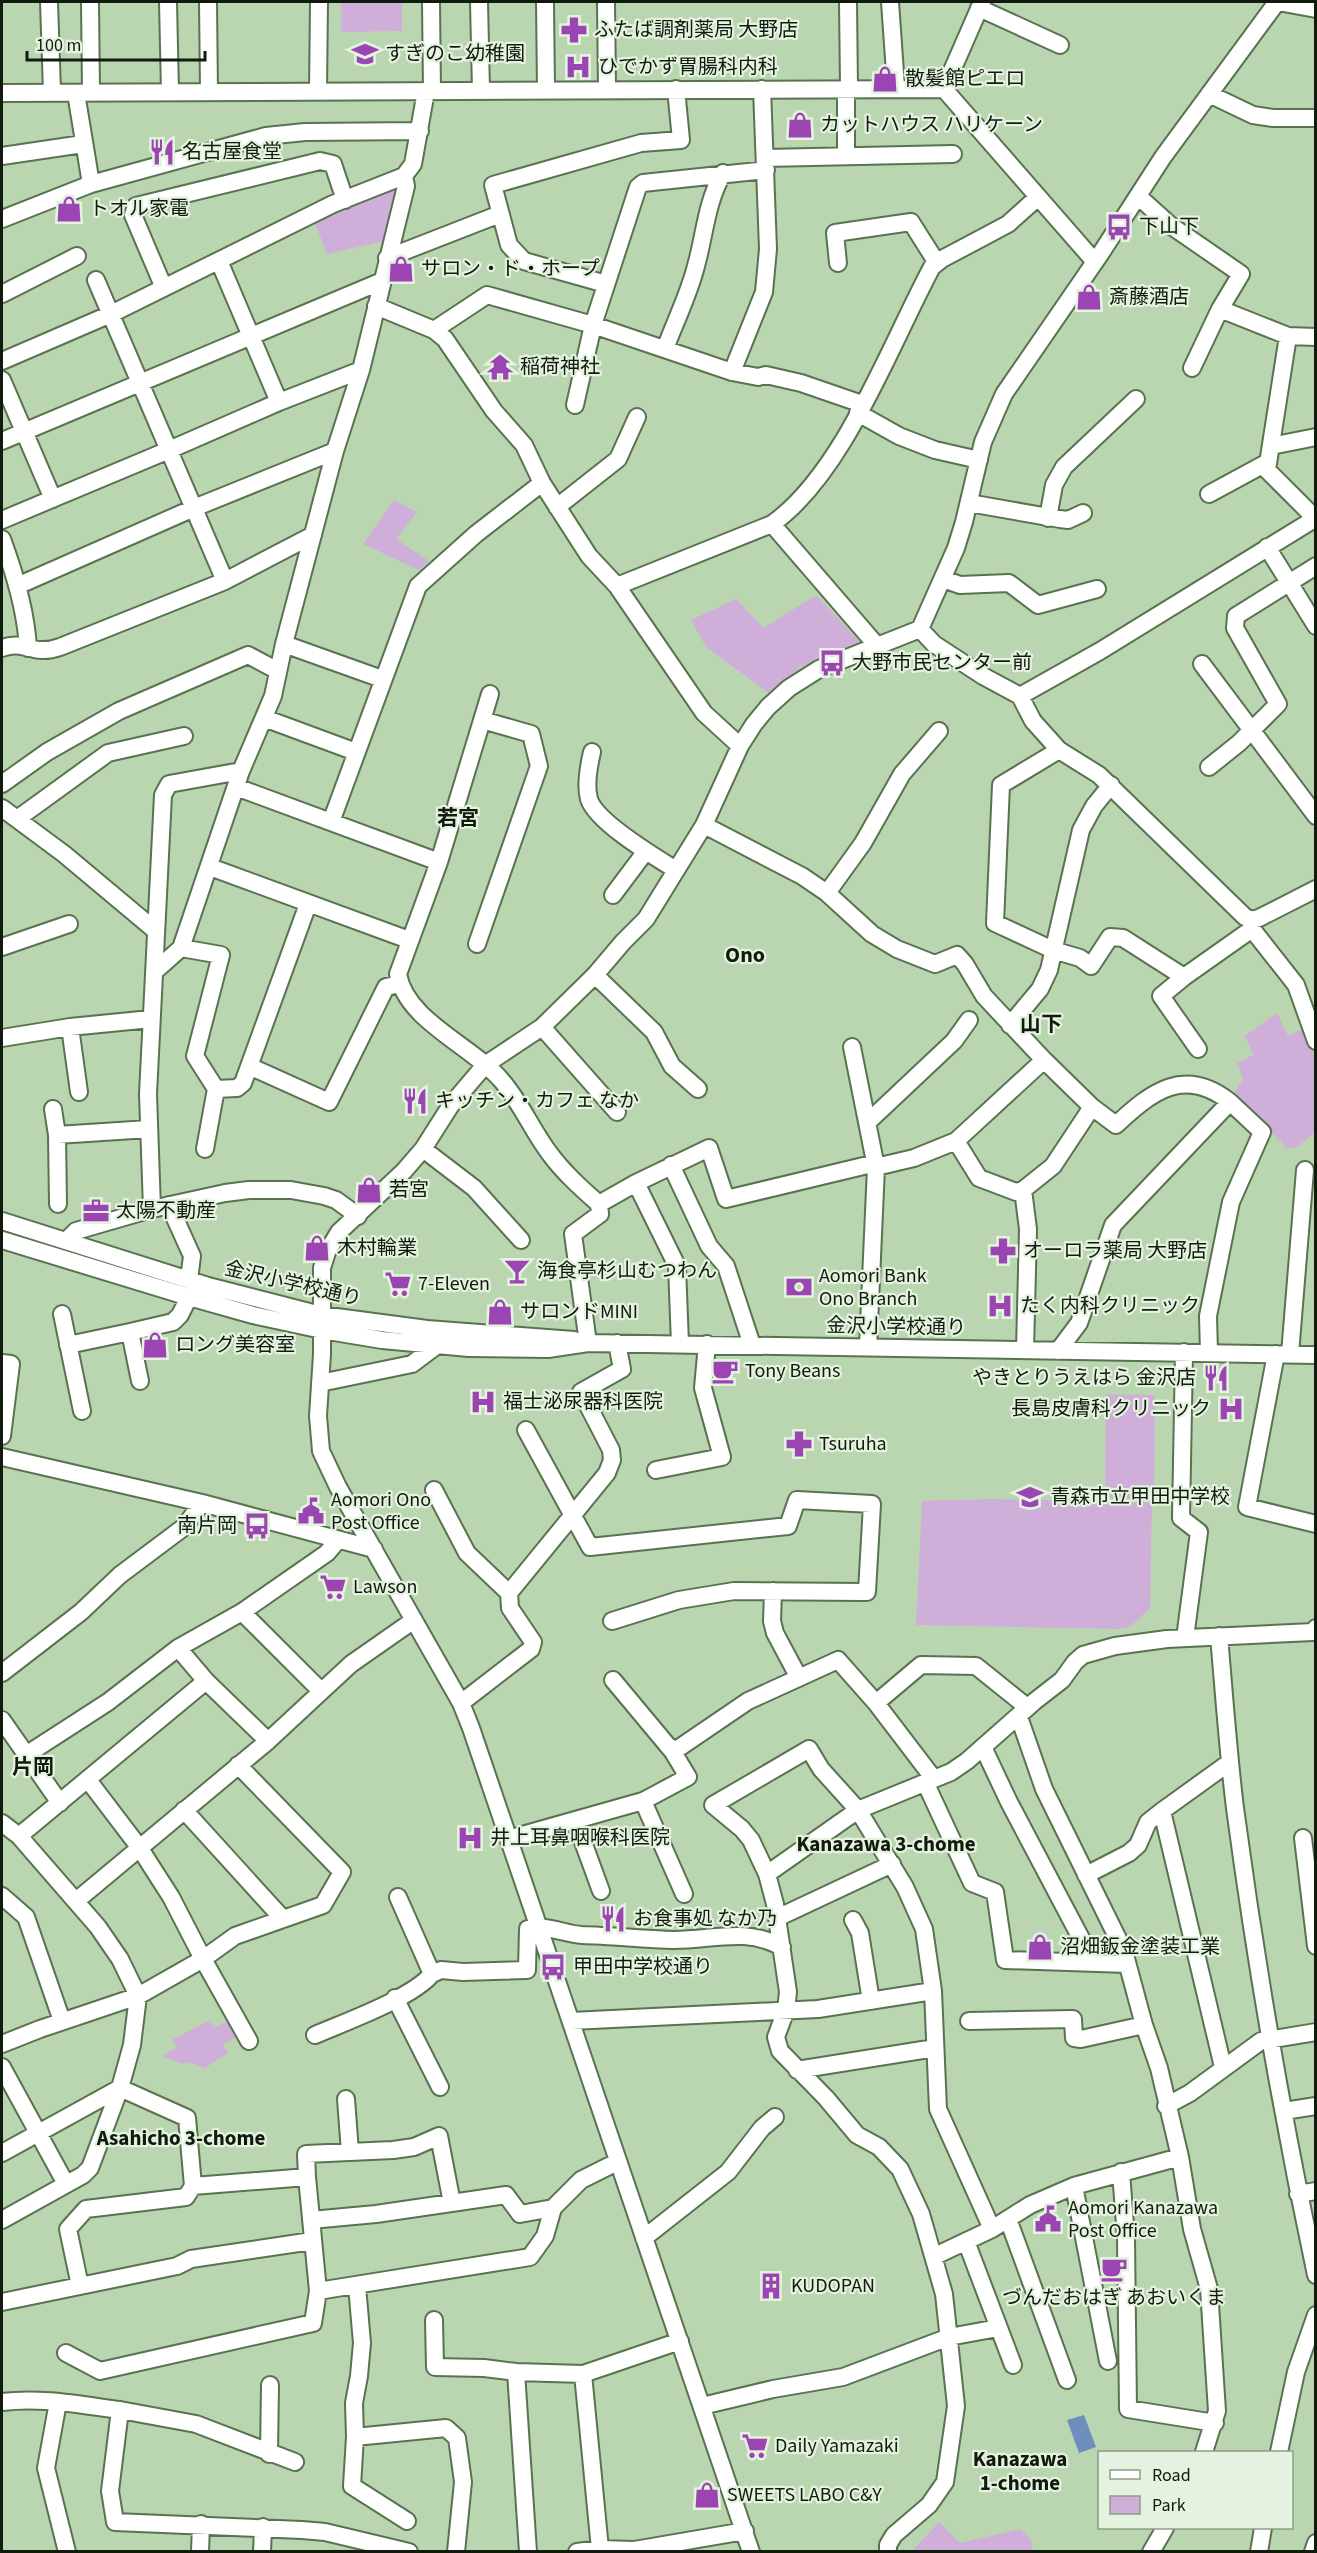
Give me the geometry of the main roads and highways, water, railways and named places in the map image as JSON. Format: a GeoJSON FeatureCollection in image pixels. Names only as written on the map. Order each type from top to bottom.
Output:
{"type":"FeatureCollection","features":[{"type":"Feature","properties":{"kind":"water"},"geometry":{"type":"Polygon","coordinates":[[[1084,2415],[1096,2447],[1079,2453],[1067,2420],[1084,2415]]]}},
{"type":"Feature","properties":{"kind":"place","name":"ふたば調剤薬局 大野店"},"geometry":{"type":"Point","coordinates":[574,30]}},
{"type":"Feature","properties":{"kind":"place","name":"すぎのこ幼稚園"},"geometry":{"type":"Point","coordinates":[365,54]}},
{"type":"Feature","properties":{"kind":"place","name":"ひでかず胃腸科内科"},"geometry":{"type":"Point","coordinates":[578,67]}},
{"type":"Feature","properties":{"kind":"place","name":"散髪館ピエロ"},"geometry":{"type":"Point","coordinates":[885,79]}},
{"type":"Feature","properties":{"kind":"place","name":"カットハウス ハリケーン"},"geometry":{"type":"Point","coordinates":[800,125]}},
{"type":"Feature","properties":{"kind":"place","name":"名古屋食堂"},"geometry":{"type":"Point","coordinates":[162,152]}},
{"type":"Feature","properties":{"kind":"place","name":"トオル家電"},"geometry":{"type":"Point","coordinates":[69,209]}},
{"type":"Feature","properties":{"kind":"place","name":"下山下"},"geometry":{"type":"Point","coordinates":[1119,227]}},
{"type":"Feature","properties":{"kind":"place","name":"サロン・ド・ホープ"},"geometry":{"type":"Point","coordinates":[401,269]}},
{"type":"Feature","properties":{"kind":"place","name":"斎藤酒店"},"geometry":{"type":"Point","coordinates":[1089,297]}},
{"type":"Feature","properties":{"kind":"place","name":"稲荷神社"},"geometry":{"type":"Point","coordinates":[500,367]}},
{"type":"Feature","properties":{"kind":"place","name":"大野市民センター前"},"geometry":{"type":"Point","coordinates":[832,663]}},
{"type":"Feature","properties":{"kind":"place","name":"キッチン・カフェ なか"},"geometry":{"type":"Point","coordinates":[415,1101]}},
{"type":"Feature","properties":{"kind":"place","name":"若宮"},"geometry":{"type":"Point","coordinates":[369,1190]}},
{"type":"Feature","properties":{"kind":"place","name":"太陽不動産"},"geometry":{"type":"Point","coordinates":[96,1211]}},
{"type":"Feature","properties":{"kind":"place","name":"木村輪業"},"geometry":{"type":"Point","coordinates":[317,1248]}},
{"type":"Feature","properties":{"kind":"place","name":"オーロラ薬局 大野店"},"geometry":{"type":"Point","coordinates":[1003,1251]}},
{"type":"Feature","properties":{"kind":"place","name":"海食亭杉山むつわん"},"geometry":{"type":"Point","coordinates":[517,1271]}},
{"type":"Feature","properties":{"kind":"place","name":"7-Eleven"},"geometry":{"type":"Point","coordinates":[398,1284]}},
{"type":"Feature","properties":{"kind":"place","name":"Aomori Bank Ono Branch"},"geometry":{"type":"Point","coordinates":[799,1287]}},
{"type":"Feature","properties":{"kind":"place","name":"たく内科クリニック"},"geometry":{"type":"Point","coordinates":[1000,1306]}},
{"type":"Feature","properties":{"kind":"place","name":"サロンドMINI"},"geometry":{"type":"Point","coordinates":[500,1312]}},
{"type":"Feature","properties":{"kind":"place","name":"ロング美容室"},"geometry":{"type":"Point","coordinates":[155,1345]}},
{"type":"Feature","properties":{"kind":"place","name":"Tony Beans"},"geometry":{"type":"Point","coordinates":[725,1371]}},
{"type":"Feature","properties":{"kind":"place","name":"やきとりうえはら 金沢店"},"geometry":{"type":"Point","coordinates":[1216,1378]}},
{"type":"Feature","properties":{"kind":"place","name":"福士泌尿器科医院"},"geometry":{"type":"Point","coordinates":[483,1402]}},
{"type":"Feature","properties":{"kind":"place","name":"長島皮膚科クリニック"},"geometry":{"type":"Point","coordinates":[1231,1409]}},
{"type":"Feature","properties":{"kind":"place","name":"Tsuruha"},"geometry":{"type":"Point","coordinates":[799,1444]}},
{"type":"Feature","properties":{"kind":"place","name":"青森市立甲田中学校"},"geometry":{"type":"Point","coordinates":[1030,1497]}},
{"type":"Feature","properties":{"kind":"place","name":"Aomori Ono Post Office"},"geometry":{"type":"Point","coordinates":[311,1511]}},
{"type":"Feature","properties":{"kind":"place","name":"南片岡"},"geometry":{"type":"Point","coordinates":[257,1526]}},
{"type":"Feature","properties":{"kind":"place","name":"Lawson"},"geometry":{"type":"Point","coordinates":[333,1587]}},
{"type":"Feature","properties":{"kind":"place","name":"井上耳鼻咽喉科医院"},"geometry":{"type":"Point","coordinates":[470,1838]}},
{"type":"Feature","properties":{"kind":"place","name":"お食事処 なか乃"},"geometry":{"type":"Point","coordinates":[613,1919]}},
{"type":"Feature","properties":{"kind":"place","name":"沼畑鈑金塗装工業"},"geometry":{"type":"Point","coordinates":[1040,1947]}},
{"type":"Feature","properties":{"kind":"place","name":"甲田中学校通り"},"geometry":{"type":"Point","coordinates":[553,1967]}},
{"type":"Feature","properties":{"kind":"place","name":"Aomori Kanazawa Post Office"},"geometry":{"type":"Point","coordinates":[1048,2219]}},
{"type":"Feature","properties":{"kind":"place","name":"づんだおはぎ あおいくま"},"geometry":{"type":"Point","coordinates":[1114,2269]}},
{"type":"Feature","properties":{"kind":"place","name":"KUDOPAN"},"geometry":{"type":"Point","coordinates":[771,2286]}},
{"type":"Feature","properties":{"kind":"place","name":"Daily Yamazaki"},"geometry":{"type":"Point","coordinates":[755,2446]}},
{"type":"Feature","properties":{"kind":"place","name":"SWEETS LABO C&Y"},"geometry":{"type":"Point","coordinates":[707,2495]}},
{"type":"Feature","properties":{"kind":"district","name":"若宮"},"geometry":{"type":"Point","coordinates":[458,818]}},
{"type":"Feature","properties":{"kind":"district","name":"Ono"},"geometry":{"type":"Point","coordinates":[745,955]}},
{"type":"Feature","properties":{"kind":"district","name":"山下"},"geometry":{"type":"Point","coordinates":[1041,1024]}},
{"type":"Feature","properties":{"kind":"district","name":"片岡"},"geometry":{"type":"Point","coordinates":[33,1767]}},
{"type":"Feature","properties":{"kind":"district","name":"Kanazawa 3-chome"},"geometry":{"type":"Point","coordinates":[886,1844]}},
{"type":"Feature","properties":{"kind":"district","name":"Asahicho 3-chome"},"geometry":{"type":"Point","coordinates":[181,2138]}},
{"type":"Feature","properties":{"kind":"district","name":"Kanazawa 1-chome"},"geometry":{"type":"Point","coordinates":[1020,2471]}}]}
